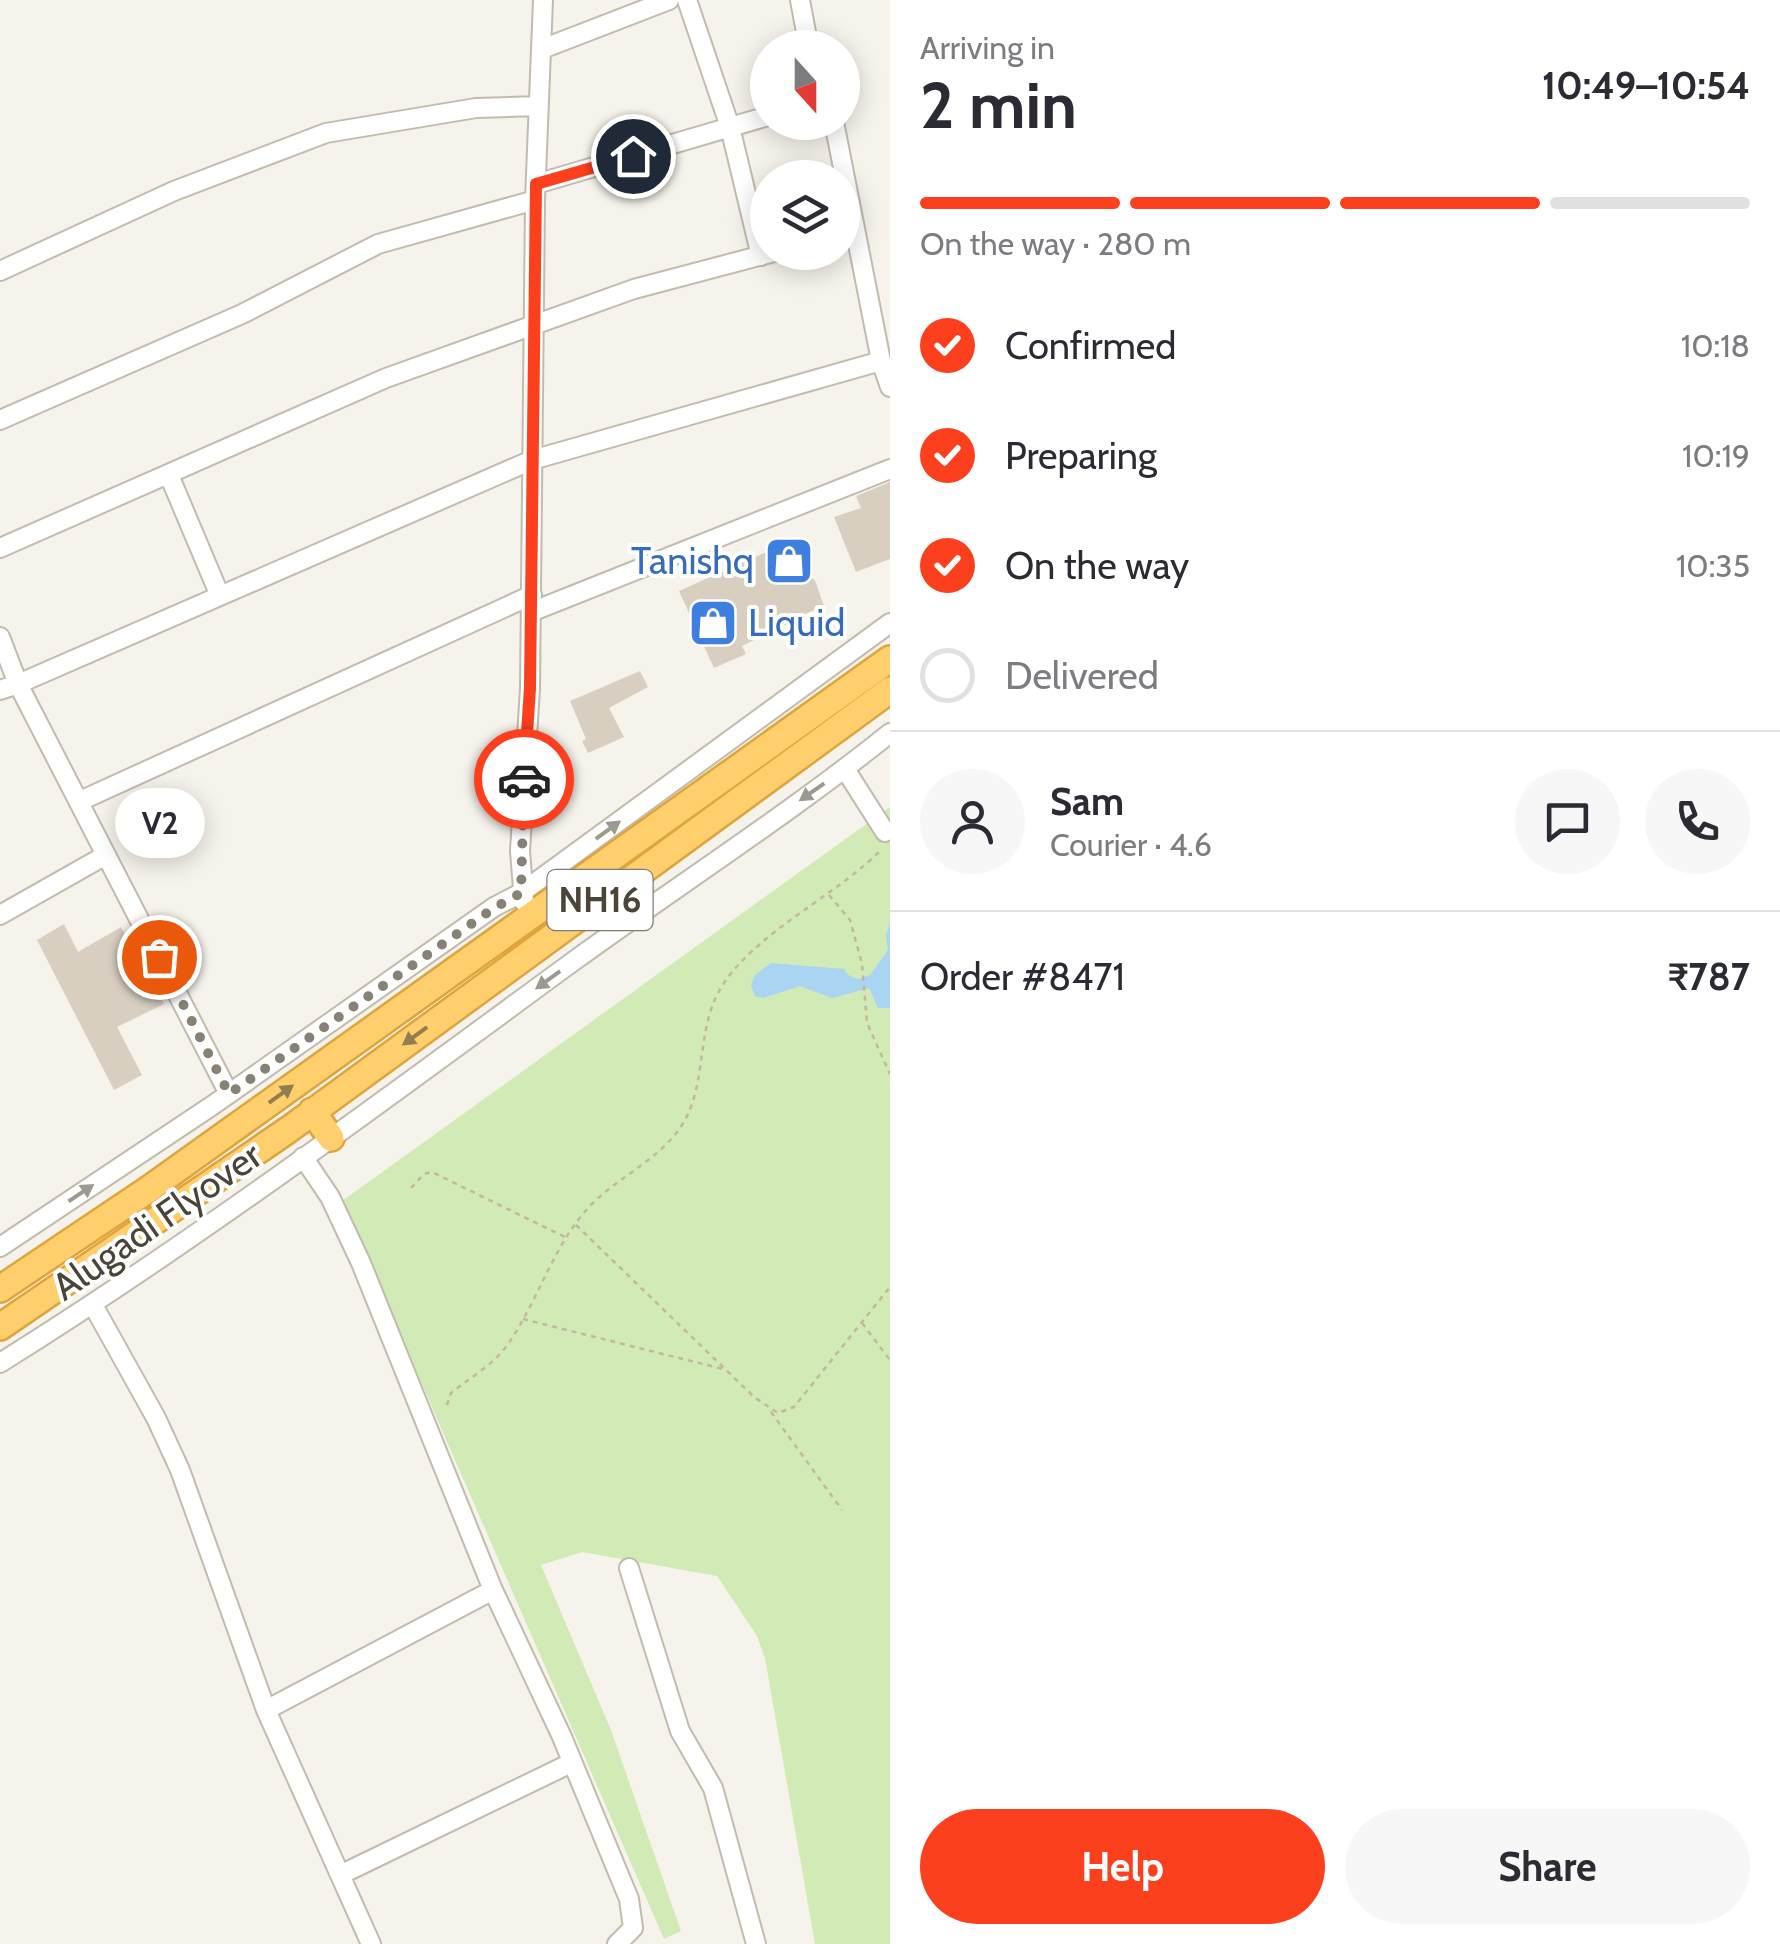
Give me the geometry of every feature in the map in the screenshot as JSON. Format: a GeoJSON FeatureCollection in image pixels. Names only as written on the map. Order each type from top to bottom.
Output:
{"type":"FeatureCollection","features":[{"type":"Feature","properties":{"kind":"highway","name":"NH16"},"geometry":{"type":"LineString","coordinates":[[525,905],[890,659]]}},
{"type":"Feature","properties":{"kind":"highway","name":"NH16"},"geometry":{"type":"LineString","coordinates":[[312,1112],[890,690]]}},
{"type":"Feature","properties":{"kind":"highway","name":"Alugadi Flyover"},"geometry":{"type":"LineString","coordinates":[[0,1289],[149,1189],[500,938],[525,905]]}},
{"type":"Feature","properties":{"kind":"highway","name":"Alugadi Flyover"},"geometry":{"type":"LineString","coordinates":[[0,1327],[312,1112]]}},
{"type":"Feature","properties":{"kind":"highway"},"geometry":{"type":"LineString","coordinates":[[312,1112],[331,1138]]}},
{"type":"Feature","properties":{"kind":"street"},"geometry":{"type":"LineString","coordinates":[[525,905],[533,324],[543,0]]}},
{"type":"Feature","properties":{"kind":"street"},"geometry":{"type":"LineString","coordinates":[[542,49],[669,0]]}},
{"type":"Feature","properties":{"kind":"street"},"geometry":{"type":"LineString","coordinates":[[687,0],[750,194]]}},
{"type":"Feature","properties":{"kind":"street"},"geometry":{"type":"LineString","coordinates":[[800,0],[806,30]]}},
{"type":"Feature","properties":{"kind":"street"},"geometry":{"type":"LineString","coordinates":[[0,272],[174,192],[326,132],[476,108],[539,106]]}},
{"type":"Feature","properties":{"kind":"street"},"geometry":{"type":"LineString","coordinates":[[0,420],[242,314],[378,244],[750,121]]}},
{"type":"Feature","properties":{"kind":"street"},"geometry":{"type":"LineString","coordinates":[[0,548],[386,378],[634,289],[750,259]]}},
{"type":"Feature","properties":{"kind":"street"},"geometry":{"type":"LineString","coordinates":[[859,270],[890,387]]}},
{"type":"Feature","properties":{"kind":"street"},"geometry":{"type":"LineString","coordinates":[[9,687],[532,460],[881,361]]}},
{"type":"Feature","properties":{"kind":"street"},"geometry":{"type":"LineString","coordinates":[[80,801],[531,603],[890,469]]}},
{"type":"Feature","properties":{"kind":"street"},"geometry":{"type":"LineString","coordinates":[[169,475],[220,596]]}},
{"type":"Feature","properties":{"kind":"street"},"geometry":{"type":"LineString","coordinates":[[0,1247],[229,1094],[494,908],[525,905],[890,623]]}},
{"type":"Feature","properties":{"kind":"street"},"geometry":{"type":"LineString","coordinates":[[0,637],[9,687],[80,801],[229,1094]]}},
{"type":"Feature","properties":{"kind":"street"},"geometry":{"type":"LineString","coordinates":[[0,1363],[93,1305],[331,1138],[845,769],[890,732]]}},
{"type":"Feature","properties":{"kind":"street"},"geometry":{"type":"LineString","coordinates":[[845,769],[884,832]]}},
{"type":"Feature","properties":{"kind":"street"},"geometry":{"type":"LineString","coordinates":[[0,914],[106,855]]}},
{"type":"Feature","properties":{"kind":"street"},"geometry":{"type":"LineString","coordinates":[[303,1157],[330,1197],[361,1263],[493,1590],[629,1899],[633,1928],[617,1944]]}},
{"type":"Feature","properties":{"kind":"street"},"geometry":{"type":"LineString","coordinates":[[93,1305],[156,1418],[180,1470],[266,1710],[371,1944]]}},
{"type":"Feature","properties":{"kind":"street"},"geometry":{"type":"LineString","coordinates":[[629,1568],[680,1731],[713,1788],[756,1944]]}},
{"type":"Feature","properties":{"kind":"street"},"geometry":{"type":"LineString","coordinates":[[266,1710],[493,1590]]}},
{"type":"Feature","properties":{"kind":"street"},"geometry":{"type":"LineString","coordinates":[[340,1876],[572,1763]]}},
{"type":"Feature","properties":{"kind":"path"},"geometry":{"type":"LineString","coordinates":[[447,1404],[451,1393],[507,1347],[590,1206],[670,1142],[681,1126],[698,1084],[706,1027],[724,982],[746,956],[879,853],[884,832]]}},
{"type":"Feature","properties":{"kind":"path"},"geometry":{"type":"LineString","coordinates":[[828,893],[850,920],[862,977],[866,1023],[890,1074]]}},
{"type":"Feature","properties":{"kind":"path"},"geometry":{"type":"LineString","coordinates":[[411,1188],[424,1174],[432,1172],[568,1238]]}},
{"type":"Feature","properties":{"kind":"path"},"geometry":{"type":"LineString","coordinates":[[576,1225],[770,1410],[842,1510]]}},
{"type":"Feature","properties":{"kind":"path"},"geometry":{"type":"LineString","coordinates":[[770,1410],[778,1413],[794,1407],[890,1287]]}},
{"type":"Feature","properties":{"kind":"path"},"geometry":{"type":"LineString","coordinates":[[521,1319],[725,1369]]}},
{"type":"Feature","properties":{"kind":"path"},"geometry":{"type":"LineString","coordinates":[[862,1322],[890,1360]]}},
{"type":"Feature","properties":{"kind":"green space"},"geometry":{"type":"Polygon","coordinates":[[[890,807],[890,1944],[815,1944],[765,1658],[757,1636],[717,1576],[582,1552],[541,1565],[611,1730],[681,1931],[664,1939],[342,1201],[890,807]]]}},
{"type":"Feature","properties":{"kind":"water"},"geometry":{"type":"Polygon","coordinates":[[[890,923],[890,1008],[878,1008],[869,988],[832,998],[800,986],[763,998],[755,996],[751,985],[755,975],[771,963],[844,969],[858,979],[870,975],[888,950],[886,935],[890,923]]]}},
{"type":"Feature","properties":{"kind":"building"},"geometry":{"type":"Polygon","coordinates":[[[890,482],[890,559],[856,572],[834,517],[861,508],[856,496],[890,482]]]}},
{"type":"Feature","properties":{"kind":"building"},"geometry":{"type":"Polygon","coordinates":[[[792,537],[824,606],[742,646],[746,654],[714,668],[679,591],[792,537]]]}},
{"type":"Feature","properties":{"kind":"building"},"geometry":{"type":"Polygon","coordinates":[[[640,671],[648,687],[609,708],[624,737],[588,753],[570,701],[640,671]]]}},
{"type":"Feature","properties":{"kind":"building"},"geometry":{"type":"Polygon","coordinates":[[[64,924],[78,952],[121,927],[143,966],[146,964],[164,1004],[117,1027],[142,1075],[114,1090],[37,940],[64,924]]]}},
{"type":"Feature","properties":{"kind":"way so far"},"geometry":{"type":"LineString","coordinates":[[159,957],[229,1094],[521,893],[524,779]]}},
{"type":"Feature","properties":{"kind":"place","name":"Tanishq"},"geometry":{"type":"Point","coordinates":[789,561]}},
{"type":"Feature","properties":{"kind":"place","name":"Liquid"},"geometry":{"type":"Point","coordinates":[713,623]}},
{"type":"Feature","properties":{"kind":"place","name":"V2"},"geometry":{"type":"Point","coordinates":[159,957]}},
{"type":"Feature","properties":{"kind":"route"},"geometry":{"type":"LineString","coordinates":[[524,779],[532,594],[536,184],[633,156]]}}]}
